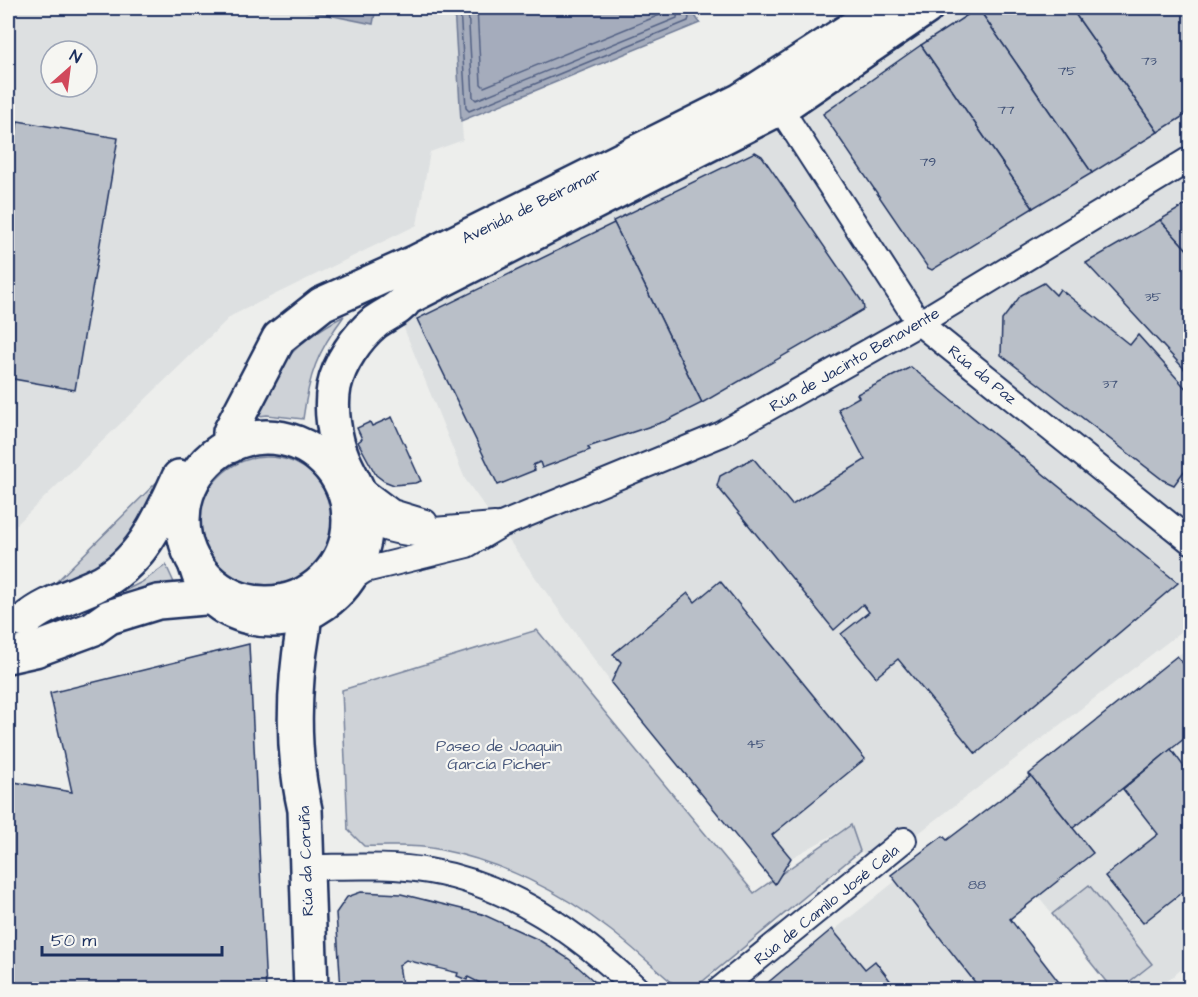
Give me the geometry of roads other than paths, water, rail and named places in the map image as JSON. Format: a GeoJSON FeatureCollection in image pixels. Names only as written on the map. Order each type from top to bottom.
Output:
{"type":"FeatureCollection","features":[{"type":"Feature","properties":{"kind":"main road","name":"Avenida de Beiramar"},"geometry":{"type":"LineString","coordinates":[[230,446],[230,432],[279,338],[322,304],[418,261],[741,100],[885,8]]}},
{"type":"Feature","properties":{"kind":"main road","name":"Avenida de Beiramar"},"geometry":{"type":"LineString","coordinates":[[356,503],[334,425],[334,386],[349,353],[376,321],[401,307],[407,298],[780,108],[926,8]]}},
{"type":"Feature","properties":{"kind":"main road","name":"Avenida de Beiramar"},"geometry":{"type":"LineString","coordinates":[[321,458],[315,414],[318,382],[332,350],[347,330],[367,313],[395,296],[407,298]]}},
{"type":"Feature","properties":{"kind":"main road"},"geometry":{"type":"LineString","coordinates":[[16,640],[34,613],[99,584],[129,563],[140,551],[164,512],[179,478],[213,436],[233,394],[256,357],[266,344],[279,338]]}},
{"type":"Feature","properties":{"kind":"main road"},"geometry":{"type":"LineString","coordinates":[[16,640],[38,622],[115,588],[144,570],[165,544],[183,510],[188,490],[198,472],[212,457],[248,439],[286,440],[305,447],[321,458],[356,503],[349,522],[347,541],[329,575],[306,683],[294,697]]}},
{"type":"Feature","properties":{"kind":"main road"},"geometry":{"type":"LineString","coordinates":[[183,510],[183,529],[195,563],[218,588],[223,601],[261,620],[291,618],[326,594]]}},
{"type":"Feature","properties":{"kind":"main road"},"geometry":{"type":"LineString","coordinates":[[16,640],[92,629],[109,617],[158,602],[258,603],[326,594]]}},
{"type":"Feature","properties":{"kind":"main road","name":"Rúa da Coruña"},"geometry":{"type":"LineString","coordinates":[[261,620],[275,632],[284,648],[284,683],[294,697],[299,783],[305,810],[305,867],[311,990]]}},
{"type":"Feature","properties":{"kind":"street","name":"Rúa da Paz"},"geometry":{"type":"LineString","coordinates":[[780,108],[920,323],[1191,541]]}},
{"type":"Feature","properties":{"kind":"street","name":"Rúa de Jacinto Benavente"},"geometry":{"type":"LineString","coordinates":[[326,594],[365,570],[467,545],[501,525],[722,434],[920,323],[1191,159]]}},
{"type":"Feature","properties":{"kind":"street","name":"Rúa de Jacinto Benavente"},"geometry":{"type":"LineString","coordinates":[[356,503],[402,533],[427,535],[434,530],[501,525]]}},
{"type":"Feature","properties":{"kind":"street"},"geometry":{"type":"LineString","coordinates":[[356,503],[425,522],[434,530]]}},
{"type":"Feature","properties":{"kind":"street","name":"Rúa de Camilo José Cela"},"geometry":{"type":"LineString","coordinates":[[718,990],[904,840]]}},
{"type":"Feature","properties":{"kind":"street"},"geometry":{"type":"LineString","coordinates":[[305,867],[407,868],[430,871],[488,886],[523,902],[563,929],[638,990]]}},
{"type":"Feature","properties":{"kind":"water"},"geometry":{"type":"Polygon","coordinates":[[[294,8],[376,8],[373,24],[294,8]]]}},
{"type":"Feature","properties":{"kind":"water"},"geometry":{"type":"Polygon","coordinates":[[[454,8],[690,8],[700,23],[461,121],[454,8]]]}},
{"type":"Feature","properties":{"kind":"park label","name":"Paseo de Joaquin García Picher"},"geometry":{"type":"Point","coordinates":[499,754]}}]}
